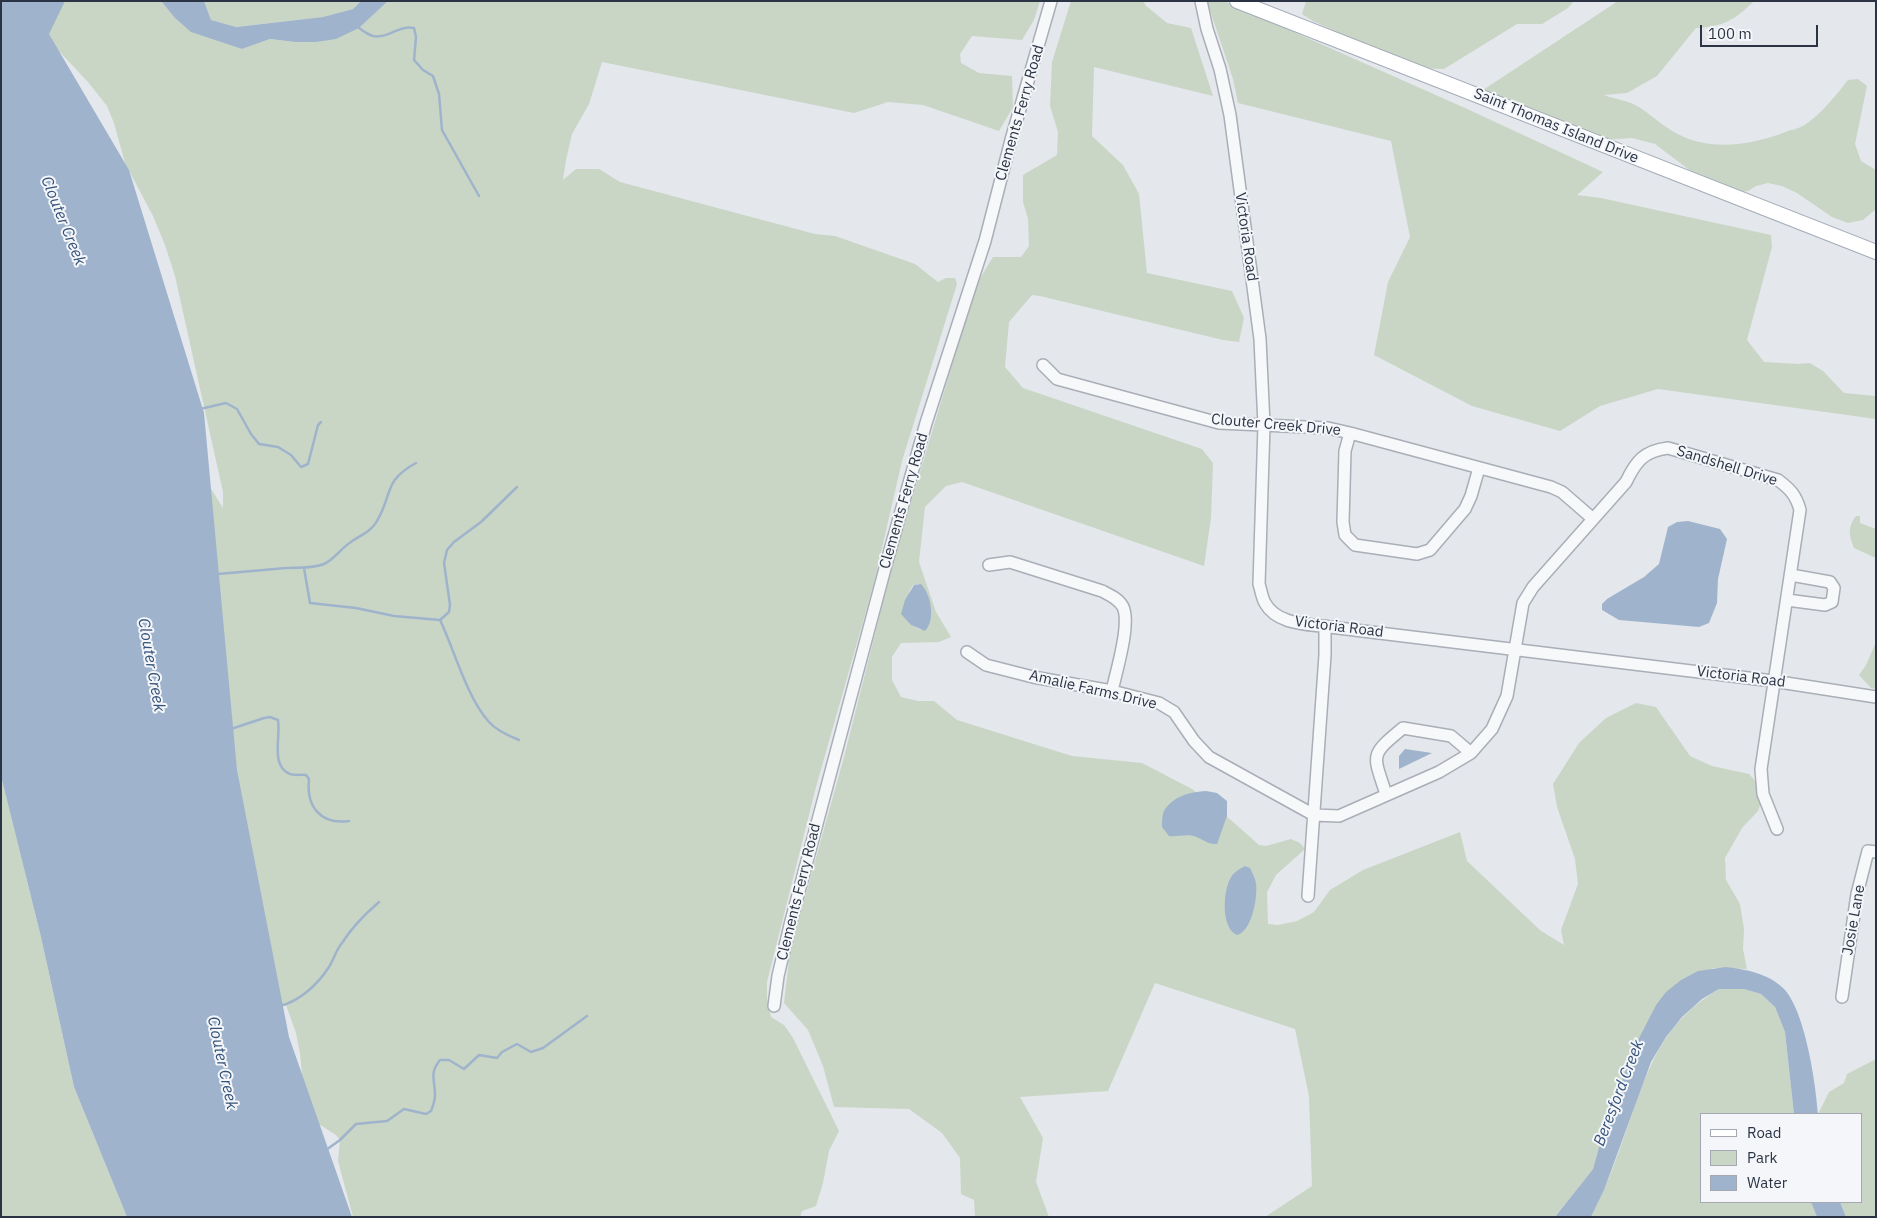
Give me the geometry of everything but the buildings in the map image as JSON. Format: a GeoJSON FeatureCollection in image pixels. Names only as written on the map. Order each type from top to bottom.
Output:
{"type":"FeatureCollection","features":[{"type":"Feature","properties":{"kind":"main road","name":"Saint Thomas Island Drive"},"geometry":{"type":"LineString","coordinates":[[1237,1],[1876,252]]}},
{"type":"Feature","properties":{"kind":"street","name":"Clements Ferry Road"},"geometry":{"type":"LineString","coordinates":[[774,1006],[778,976],[790,925],[887,561],[926,423],[985,241],[1011,140],[1051,1]]}},
{"type":"Feature","properties":{"kind":"street","name":"Victoria Road"},"geometry":{"type":"LineString","coordinates":[[1201,1],[1207,30],[1220,69],[1230,116],[1260,339],[1264,425],[1259,584],[1265,603],[1275,616],[1289,621],[1324,626],[1773,681],[1876,697]]}},
{"type":"Feature","properties":{"kind":"street","name":"Clouter Creek Drive"},"geometry":{"type":"LineString","coordinates":[[1043,365],[1057,379],[1219,423],[1328,428],[1551,487],[1562,492],[1592,518]]}},
{"type":"Feature","properties":{"kind":"street"},"geometry":{"type":"LineString","coordinates":[[1350,433],[1346,451],[1343,522],[1345,535],[1355,545],[1417,554],[1430,550],[1465,508],[1471,496],[1479,468]]}},
{"type":"Feature","properties":{"kind":"street","name":"Sandshell Drive"},"geometry":{"type":"LineString","coordinates":[[1471,753],[1492,728],[1507,696],[1523,603],[1533,587],[1592,518],[1626,482],[1635,465],[1646,454],[1668,448],[1778,480],[1791,489],[1797,499],[1800,510],[1761,769],[1763,794],[1777,829]]}},
{"type":"Feature","properties":{"kind":"street"},"geometry":{"type":"LineString","coordinates":[[989,565],[1010,562],[1102,591],[1115,598],[1122,607],[1125,622],[1112,691]]}},
{"type":"Feature","properties":{"kind":"street"},"geometry":{"type":"LineString","coordinates":[[1787,600],[1825,606],[1832,602],[1834,588],[1830,582],[1791,575]]}},
{"type":"Feature","properties":{"kind":"street"},"geometry":{"type":"LineString","coordinates":[[1308,896],[1325,655],[1324,626]]}},
{"type":"Feature","properties":{"kind":"street","name":"Amalie Farms Drive"},"geometry":{"type":"LineString","coordinates":[[967,652],[986,665],[1033,677],[1112,691],[1159,703],[1174,712],[1194,741],[1209,757],[1314,815],[1339,816],[1439,772],[1471,753]]}},
{"type":"Feature","properties":{"kind":"street"},"geometry":{"type":"LineString","coordinates":[[1386,794],[1376,762],[1380,747],[1403,728],[1451,736],[1471,753]]}},
{"type":"Feature","properties":{"kind":"street","name":"Josie Lane"},"geometry":{"type":"LineString","coordinates":[[1842,997],[1857,894],[1868,851],[1876,852]]}},
{"type":"Feature","properties":{"kind":"green space"},"geometry":{"type":"Polygon","coordinates":[[[51,1],[161,1],[174,17],[242,49],[270,39],[316,42],[359,28],[388,1],[1040,1],[1034,20],[1022,40],[972,36],[960,54],[961,63],[979,73],[1012,76],[1013,107],[999,131],[923,105],[888,102],[854,113],[602,62],[589,104],[572,134],[566,160],[563,180],[576,169],[599,169],[620,182],[815,234],[835,236],[915,264],[938,282],[946,278],[955,278],[957,284],[902,461],[874,583],[816,787],[767,982],[767,999],[771,1017],[784,1025],[793,1038],[839,1131],[829,1151],[823,1183],[816,1206],[802,1211],[800,1217],[353,1217],[338,1161],[340,1140],[336,1135],[317,1123],[303,1085],[296,1033],[286,1005],[275,1007],[246,1000],[210,487],[223,508],[223,492],[175,276],[153,216],[125,163],[114,123],[107,106],[88,82],[57,49],[47,34],[51,1]]]}},
{"type":"Feature","properties":{"kind":"green space"},"geometry":{"type":"Polygon","coordinates":[[[204,1],[361,1],[353,9],[324,17],[235,27],[211,20],[204,1]]]}},
{"type":"Feature","properties":{"kind":"green space"},"geometry":{"type":"Polygon","coordinates":[[[1071,1],[1144,1],[1145,5],[1167,23],[1191,28],[1213,96],[1094,67],[1092,136],[1123,165],[1139,194],[1147,273],[1232,291],[1244,318],[1239,342],[1223,340],[1032,295],[1009,322],[1005,367],[1023,388],[1202,449],[1213,463],[1211,518],[1204,566],[962,482],[946,486],[925,507],[919,562],[936,612],[951,637],[939,642],[901,643],[892,657],[892,680],[901,697],[918,701],[934,701],[957,720],[1072,756],[1142,763],[1192,789],[1259,845],[1266,846],[1291,839],[1300,843],[1305,849],[1276,875],[1267,892],[1268,924],[1278,925],[1297,921],[1314,912],[1330,890],[1363,870],[1460,832],[1467,861],[1541,931],[1564,945],[1561,930],[1578,884],[1575,859],[1557,807],[1553,784],[1579,743],[1606,718],[1636,703],[1656,707],[1690,756],[1712,766],[1749,774],[1765,792],[1758,811],[1742,828],[1725,858],[1726,880],[1740,904],[1744,929],[1743,949],[1747,969],[1713,968],[1656,1005],[1604,1129],[1593,1169],[1555,1217],[1265,1217],[1312,1186],[1309,1096],[1295,1029],[1155,983],[1108,1091],[1020,1097],[1043,1138],[1036,1182],[1049,1217],[975,1217],[974,1200],[961,1194],[960,1158],[942,1133],[909,1109],[834,1107],[823,1066],[808,1030],[784,1003],[790,951],[844,757],[894,559],[976,285],[993,257],[1021,257],[1029,246],[1028,219],[1023,202],[1023,175],[1057,155],[1058,132],[1050,106],[1052,62],[1071,1]],[[921,584],[913,585],[909,592],[911,625],[921,630],[921,584]]]}},
{"type":"Feature","properties":{"kind":"green space"},"geometry":{"type":"Polygon","coordinates":[[[1208,1],[1224,1],[1465,108],[1603,172],[1577,195],[1601,198],[1771,235],[1772,247],[1747,340],[1764,362],[1810,363],[1823,371],[1844,393],[1876,396],[1876,419],[1658,389],[1600,406],[1560,431],[1472,406],[1374,355],[1388,282],[1410,237],[1391,141],[1238,103],[1233,79],[1208,1]]]}},
{"type":"Feature","properties":{"kind":"green space"},"geometry":{"type":"Polygon","coordinates":[[[1306,1],[1574,1],[1568,8],[1542,24],[1517,24],[1444,69],[1417,68],[1313,21],[1302,14],[1306,1]]]}},
{"type":"Feature","properties":{"kind":"green space"},"geometry":{"type":"Polygon","coordinates":[[[1618,1],[1754,1],[1741,13],[1728,21],[1714,26],[1696,28],[1657,76],[1627,93],[1604,95],[1635,105],[1672,131],[1684,137],[1709,144],[1723,145],[1776,136],[1802,127],[1812,120],[1848,80],[1858,79],[1867,86],[1855,144],[1861,161],[1876,170],[1876,209],[1863,220],[1848,223],[1832,217],[1797,193],[1782,186],[1768,183],[1756,186],[1748,191],[1736,193],[1700,178],[1655,144],[1632,138],[1602,140],[1581,129],[1483,90],[1618,1]]]}},
{"type":"Feature","properties":{"kind":"green space"},"geometry":{"type":"Polygon","coordinates":[[[1856,516],[1860,516],[1860,523],[1876,529],[1876,558],[1854,548],[1850,532],[1851,524],[1856,516]]]}},
{"type":"Feature","properties":{"kind":"green space"},"geometry":{"type":"Polygon","coordinates":[[[1876,642],[1876,689],[1871,688],[1859,675],[1866,665],[1876,642]]]}},
{"type":"Feature","properties":{"kind":"green space"},"geometry":{"type":"Polygon","coordinates":[[[1,776],[41,937],[74,1087],[127,1217],[1,1217],[1,776]]]}},
{"type":"Feature","properties":{"kind":"green space"},"geometry":{"type":"Polygon","coordinates":[[[1719,989],[1744,989],[1761,994],[1775,1007],[1785,1032],[1794,1113],[1700,1113],[1700,1203],[1811,1203],[1817,1217],[1591,1217],[1603,1192],[1654,1058],[1673,1028],[1701,1001],[1719,989]]]}},
{"type":"Feature","properties":{"kind":"green space"},"geometry":{"type":"Polygon","coordinates":[[[1876,1059],[1876,1217],[1846,1217],[1840,1203],[1862,1203],[1862,1113],[1818,1113],[1829,1092],[1844,1083],[1847,1074],[1876,1059]]]}},
{"type":"Feature","properties":{"kind":"water","name":"Clouter Creek"},"geometry":{"type":"Polygon","coordinates":[[[1,1],[65,1],[49,34],[129,170],[204,413],[237,770],[289,1037],[352,1217],[127,1217],[74,1087],[41,937],[1,776],[1,1]]]}},
{"type":"Feature","properties":{"kind":"water"},"geometry":{"type":"Polygon","coordinates":[[[161,1],[204,1],[211,20],[236,27],[323,17],[353,9],[361,1],[388,1],[359,28],[336,39],[316,42],[295,42],[270,39],[242,49],[191,32],[174,17],[161,1]]]}},
{"type":"Feature","properties":{"kind":"water"},"geometry":{"type":"Polygon","coordinates":[[[1688,521],[1720,529],[1727,539],[1718,579],[1717,603],[1709,623],[1699,627],[1619,620],[1602,610],[1602,604],[1607,599],[1644,577],[1659,564],[1668,527],[1677,522],[1688,521]]]}},
{"type":"Feature","properties":{"kind":"water"},"geometry":{"type":"Polygon","coordinates":[[[921,584],[930,600],[931,607],[930,620],[925,631],[911,625],[901,614],[905,600],[914,585],[921,584]]]}},
{"type":"Feature","properties":{"kind":"water"},"geometry":{"type":"Polygon","coordinates":[[[1405,749],[1432,753],[1399,769],[1399,756],[1405,749]]]}},
{"type":"Feature","properties":{"kind":"water"},"geometry":{"type":"Polygon","coordinates":[[[1206,791],[1217,793],[1227,801],[1227,816],[1217,844],[1208,843],[1191,835],[1169,836],[1162,827],[1163,813],[1168,806],[1182,796],[1206,791]]]}},
{"type":"Feature","properties":{"kind":"water"},"geometry":{"type":"Polygon","coordinates":[[[1245,866],[1250,868],[1255,879],[1256,896],[1253,913],[1247,927],[1237,935],[1228,925],[1225,901],[1230,879],[1236,871],[1245,866]]]}},
{"type":"Feature","properties":{"kind":"water","name":"Beresford Creek"},"geometry":{"type":"Polygon","coordinates":[[[1726,967],[1749,971],[1771,979],[1783,988],[1791,998],[1803,1029],[1812,1066],[1818,1113],[1794,1113],[1785,1032],[1775,1007],[1761,994],[1744,989],[1719,989],[1702,999],[1682,1017],[1666,1037],[1651,1062],[1604,1190],[1591,1217],[1555,1217],[1593,1169],[1604,1129],[1634,1048],[1656,1005],[1666,992],[1681,980],[1698,971],[1726,967]]]}},
{"type":"Feature","properties":{"kind":"water"},"geometry":{"type":"Polygon","coordinates":[[[1811,1203],[1840,1203],[1846,1217],[1817,1217],[1811,1203]]]}},
{"type":"Feature","properties":{"kind":"waterway"},"geometry":{"type":"LineString","coordinates":[[359,28],[373,36],[383,36],[403,28],[414,28],[416,37],[414,60],[423,70],[433,76],[439,94],[442,130],[479,196]]}},
{"type":"Feature","properties":{"kind":"waterway"},"geometry":{"type":"LineString","coordinates":[[200,409],[226,403],[237,409],[259,444],[278,447],[291,455],[301,467],[308,464],[318,425],[321,422]]}},
{"type":"Feature","properties":{"kind":"waterway"},"geometry":{"type":"LineString","coordinates":[[218,574],[310,567],[328,562],[347,544],[369,531],[375,525],[393,482],[416,463]]}},
{"type":"Feature","properties":{"kind":"waterway"},"geometry":{"type":"LineString","coordinates":[[304,568],[310,603],[356,608],[394,616],[440,620],[449,612],[450,605],[444,563],[447,550],[454,542],[481,522],[517,487]]}},
{"type":"Feature","properties":{"kind":"waterway"},"geometry":{"type":"LineString","coordinates":[[440,620],[468,687],[481,712],[495,727],[519,740]]}},
{"type":"Feature","properties":{"kind":"waterway"},"geometry":{"type":"LineString","coordinates":[[231,729],[264,718],[270,717],[278,720],[278,758],[280,765],[292,775],[306,775],[309,779],[310,798],[317,812],[323,817],[330,820],[349,821]]}},
{"type":"Feature","properties":{"kind":"waterway"},"geometry":{"type":"LineString","coordinates":[[280,1006],[295,1000],[320,980],[350,932],[363,916],[379,902]]}},
{"type":"Feature","properties":{"kind":"waterway"},"geometry":{"type":"LineString","coordinates":[[326,1150],[340,1140],[356,1124],[387,1121],[404,1109],[426,1114],[431,1111],[435,1097],[433,1077],[440,1060],[449,1060],[464,1069],[479,1055],[497,1058],[502,1052],[517,1044],[531,1052],[543,1048],[587,1016]]}}]}
